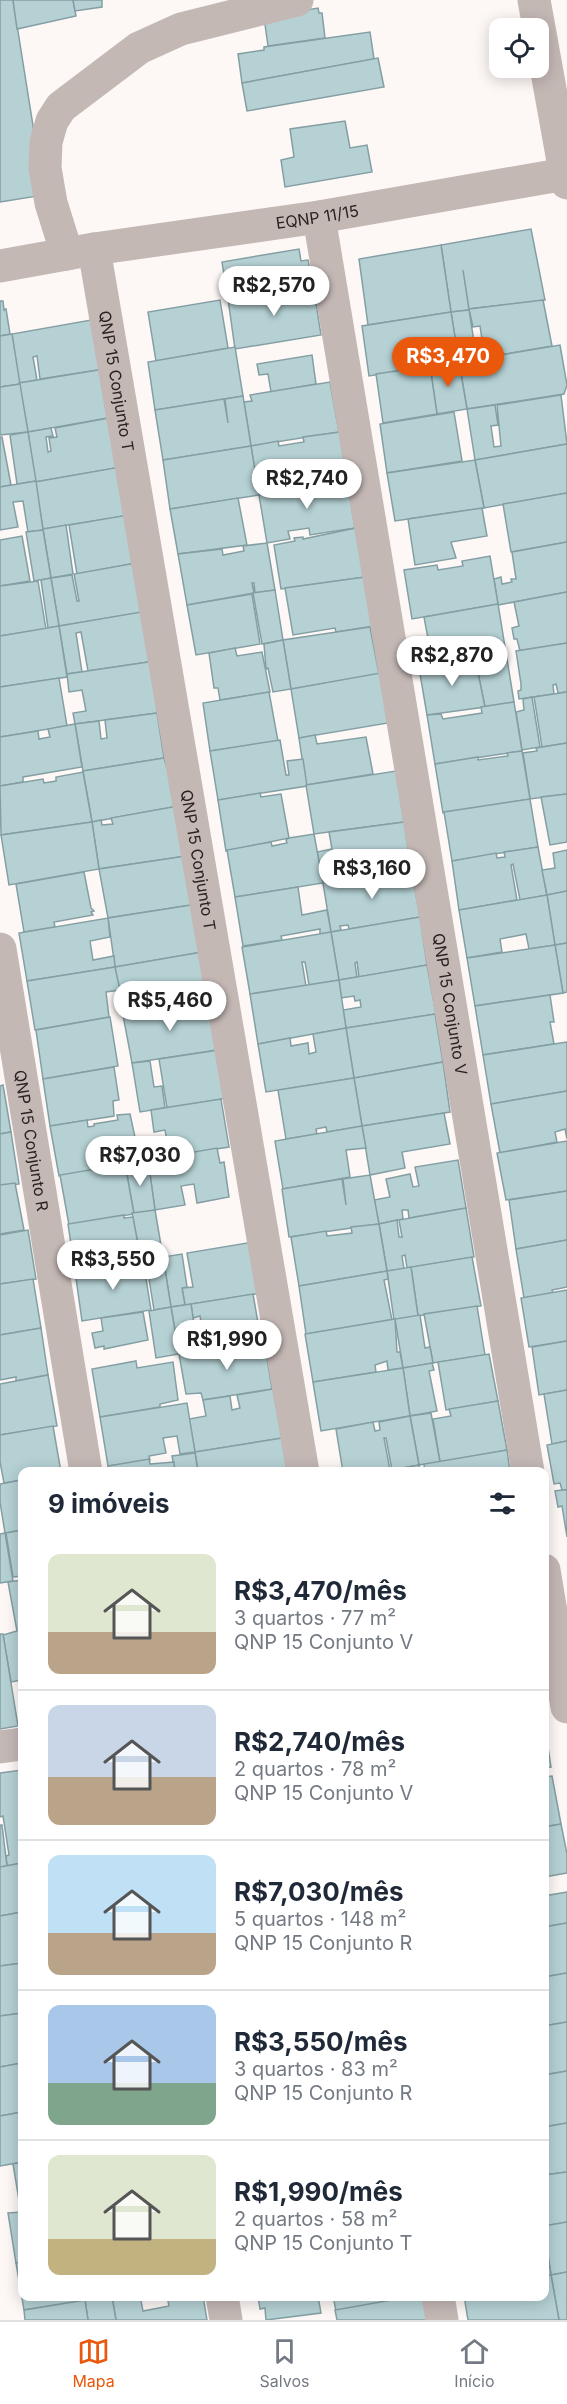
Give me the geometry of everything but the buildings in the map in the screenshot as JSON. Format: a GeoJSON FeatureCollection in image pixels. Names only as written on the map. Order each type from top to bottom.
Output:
{"type":"FeatureCollection","features":[{"type":"Feature","properties":{"kind":"street"},"geometry":{"type":"LineString","coordinates":[[80,251],[51,203],[45,168],[46,142],[52,121],[61,107],[139,48],[181,29],[297,0]]}},
{"type":"Feature","properties":{"kind":"street"},"geometry":{"type":"LineString","coordinates":[[534,0],[566,179]]}},
{"type":"Feature","properties":{"kind":"street","name":"EQNP 11/15"},"geometry":{"type":"LineString","coordinates":[[0,266],[80,251],[566,179]]}},
{"type":"Feature","properties":{"kind":"street","name":"QNP 15 Conjunto V"},"geometry":{"type":"LineString","coordinates":[[319,217],[527,1467]]}},
{"type":"Feature","properties":{"kind":"street","name":"QNP 15 Conjunto T"},"geometry":{"type":"LineString","coordinates":[[80,251],[302,1467]]}},
{"type":"Feature","properties":{"kind":"street","name":"QNP 15 Conjunto R"},"geometry":{"type":"LineString","coordinates":[[0,949],[85,1467]]}},
{"type":"Feature","properties":{"kind":"street"},"geometry":{"type":"LineString","coordinates":[[549,1603],[567,1707]]}},
{"type":"Feature","properties":{"kind":"street"},"geometry":{"type":"LineString","coordinates":[[0,1748],[18,1745]]}},
{"type":"Feature","properties":{"kind":"street"},"geometry":{"type":"LineString","coordinates":[[223,2301],[226,2320]]}},
{"type":"Feature","properties":{"kind":"street"},"geometry":{"type":"LineString","coordinates":[[439,2301],[442,2320]]}}]}
